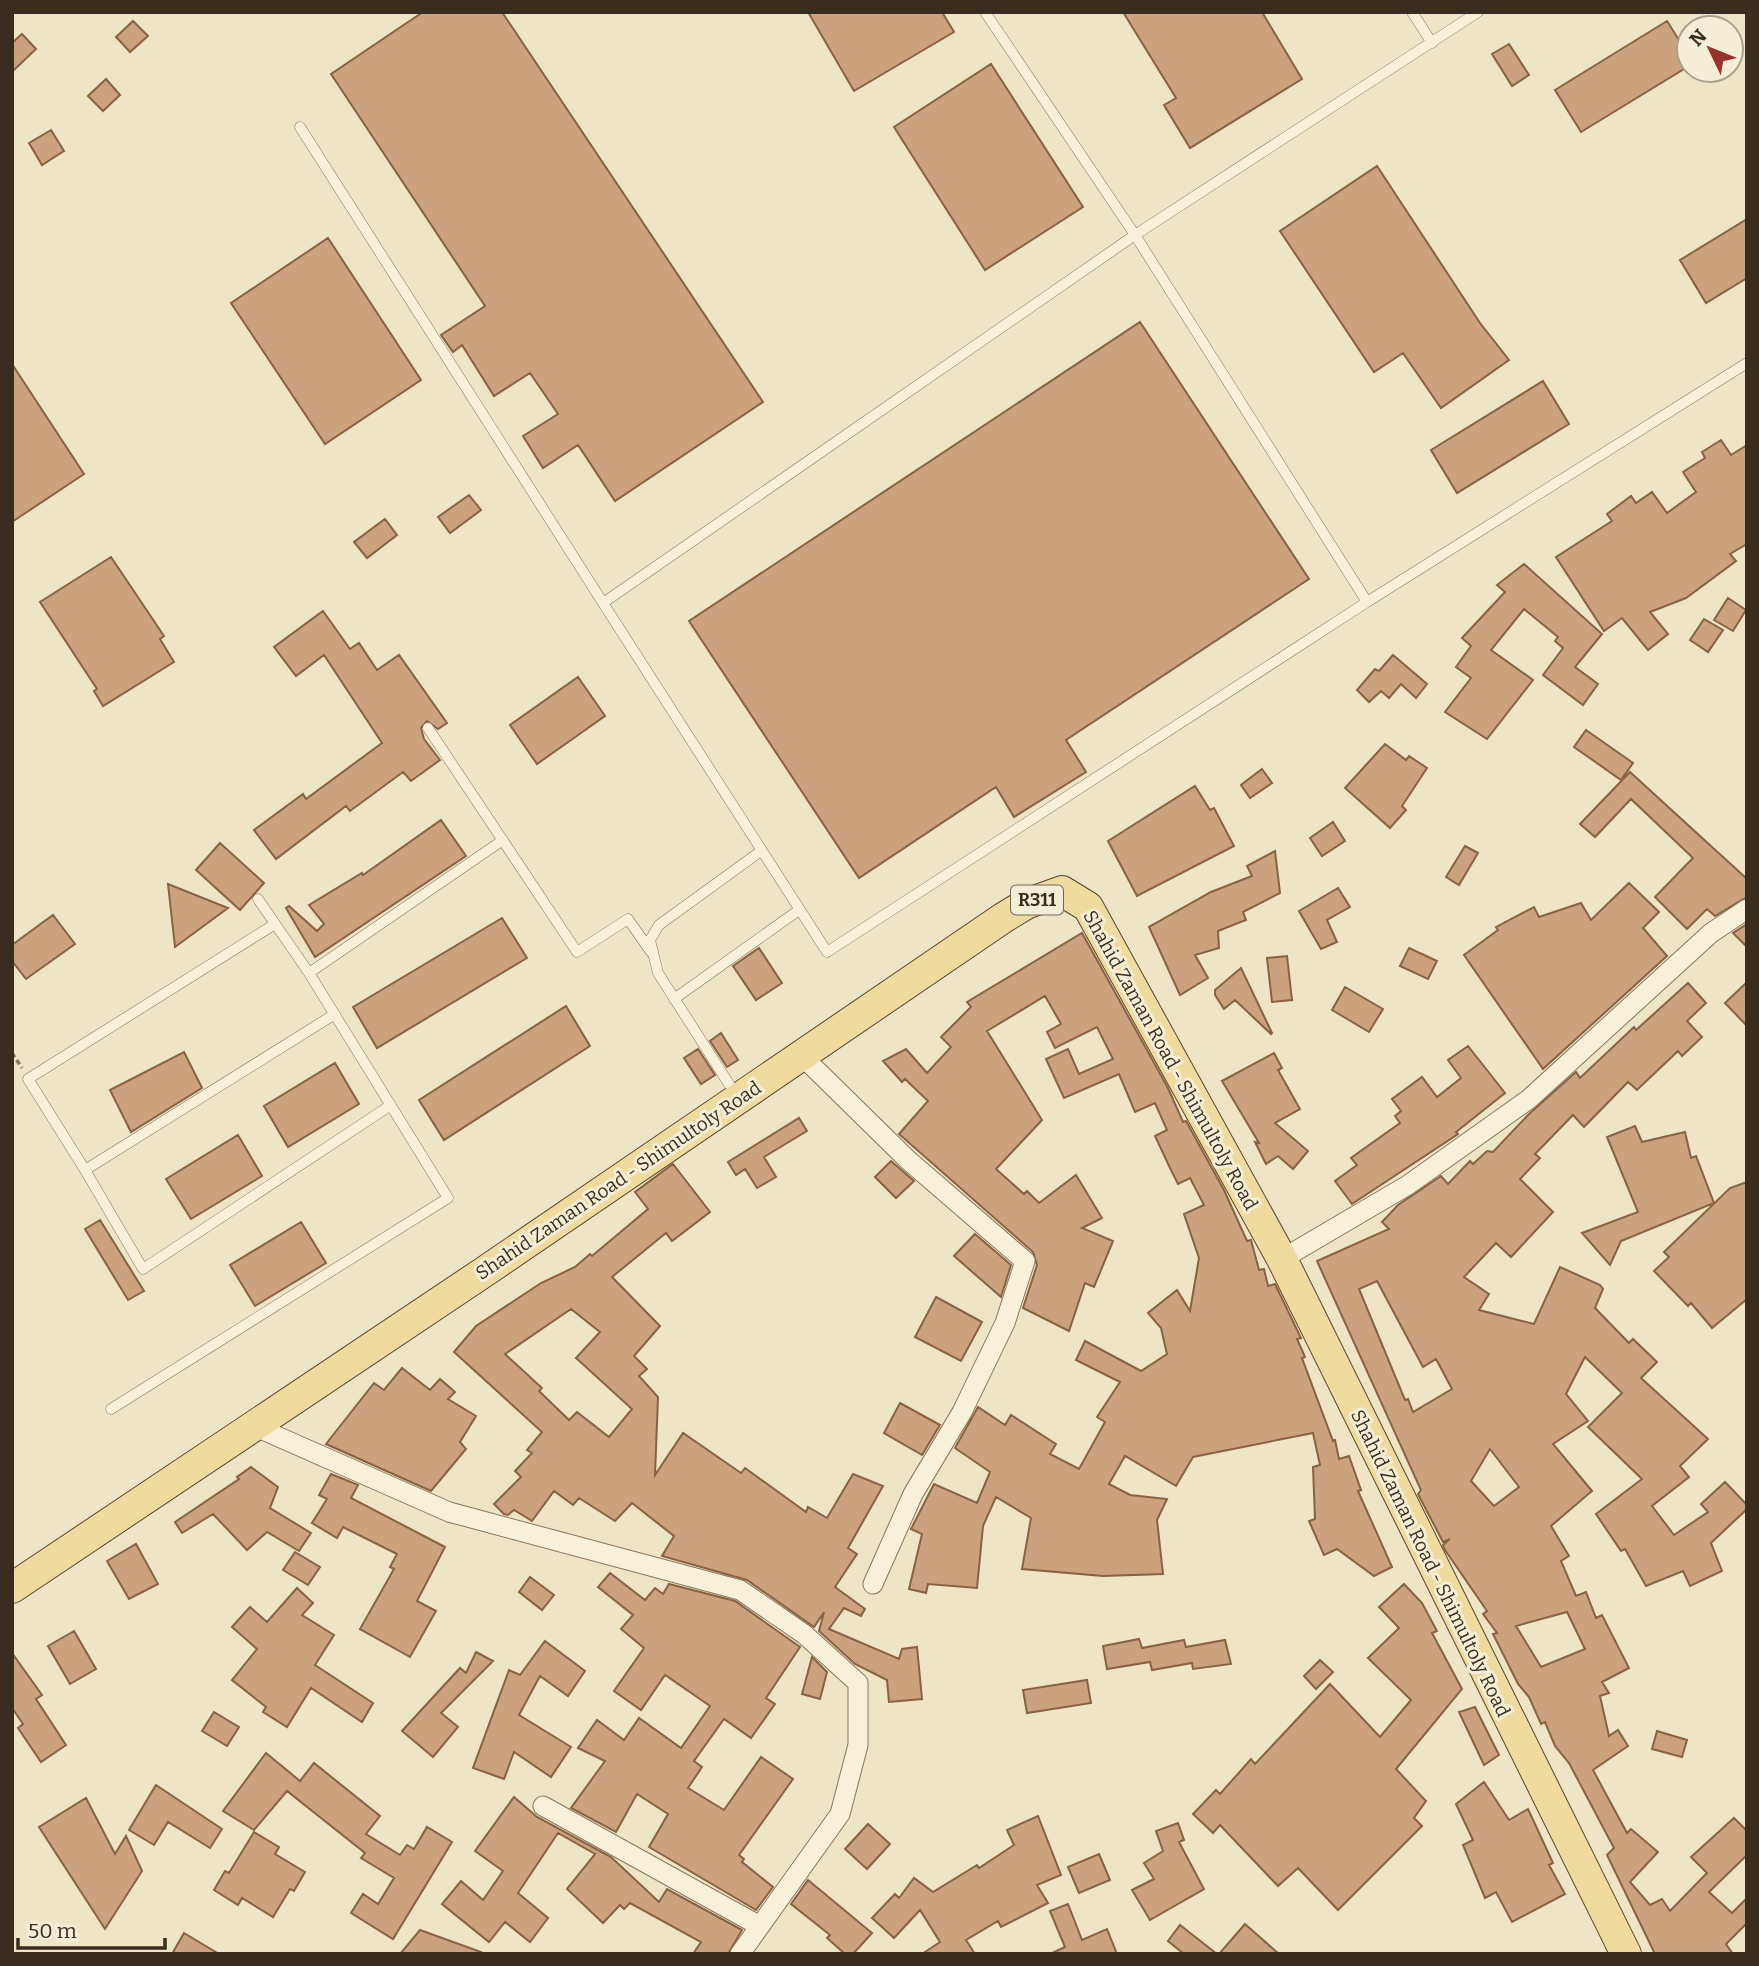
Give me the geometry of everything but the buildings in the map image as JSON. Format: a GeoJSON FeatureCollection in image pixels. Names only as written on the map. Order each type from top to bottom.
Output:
{"type":"FeatureCollection","features":[{"type":"Feature","properties":{"kind":"main road","name":"Shahid Zaman Road - Shimultoly Road"},"geometry":{"type":"LineString","coordinates":[[12,1588],[1026,904],[1062,891],[1088,907],[1282,1259],[1626,1954]]}},
{"type":"Feature","properties":{"kind":"street"},"geometry":{"type":"LineString","coordinates":[[1282,1259],[1408,1185],[1529,1099],[1711,933],[1747,909]]}},
{"type":"Feature","properties":{"kind":"street"},"geometry":{"type":"LineString","coordinates":[[801,1055],[908,1160],[1025,1261],[1005,1323],[962,1412],[913,1494],[873,1584]]}},
{"type":"Feature","properties":{"kind":"street"},"geometry":{"type":"LineString","coordinates":[[254,1426],[449,1512],[740,1590],[804,1634],[858,1683],[859,1745],[841,1814],[758,1925],[740,1954]]}},
{"type":"Feature","properties":{"kind":"street"},"geometry":{"type":"LineString","coordinates":[[543,1806],[661,1868],[758,1925]]}},
{"type":"Feature","properties":{"kind":"lane"},"geometry":{"type":"LineString","coordinates":[[985,12],[1135,235],[1367,602]]}},
{"type":"Feature","properties":{"kind":"lane"},"geometry":{"type":"LineString","coordinates":[[1412,12],[1432,43]]}},
{"type":"Feature","properties":{"kind":"lane"},"geometry":{"type":"LineString","coordinates":[[603,603],[1135,235],[1478,12]]}},
{"type":"Feature","properties":{"kind":"lane"},"geometry":{"type":"LineString","coordinates":[[300,127],[827,952],[1367,602],[1747,363]]}},
{"type":"Feature","properties":{"kind":"lane"},"geometry":{"type":"LineString","coordinates":[[428,728],[578,952],[628,919],[651,952]]}},
{"type":"Feature","properties":{"kind":"lane"},"geometry":{"type":"LineString","coordinates":[[309,972],[503,840]]}},
{"type":"Feature","properties":{"kind":"lane"},"geometry":{"type":"LineString","coordinates":[[738,1098],[658,973],[650,940],[659,925],[761,851]]}},
{"type":"Feature","properties":{"kind":"lane"},"geometry":{"type":"LineString","coordinates":[[111,1409],[448,1198],[309,972],[258,899]]}},
{"type":"Feature","properties":{"kind":"lane"},"geometry":{"type":"LineString","coordinates":[[674,999],[799,910]]}},
{"type":"Feature","properties":{"kind":"lane"},"geometry":{"type":"LineString","coordinates":[[275,924],[28,1079],[143,1269],[391,1105]]}},
{"type":"Feature","properties":{"kind":"lane"},"geometry":{"type":"LineString","coordinates":[[85,1170],[335,1014]]}}]}
